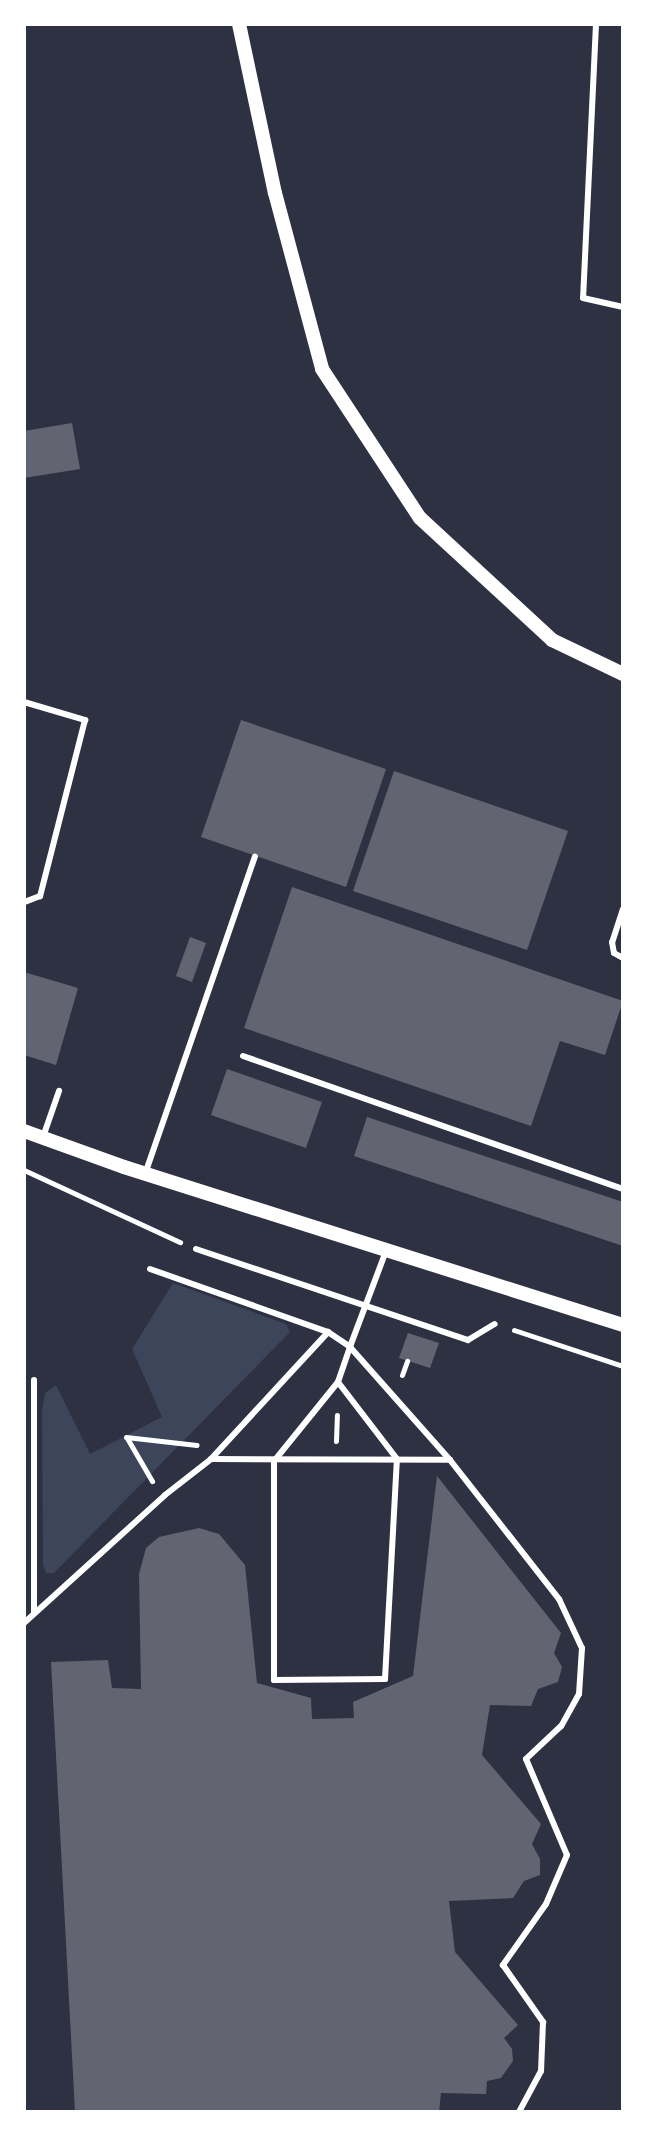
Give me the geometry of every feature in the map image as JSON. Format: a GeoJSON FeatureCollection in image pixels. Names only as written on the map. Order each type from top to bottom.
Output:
{"type":"FeatureCollection","features":[{"type":"Feature","properties":{"kind":"street"},"geometry":{"type":"LineString","coordinates":[[239,24],[275,193],[322,369],[420,518],[552,640],[623,674]]}},
{"type":"Feature","properties":{"kind":"street"},"geometry":{"type":"LineString","coordinates":[[24,1131],[42,1140],[145,1174],[623,1325]]}},
{"type":"Feature","properties":{"kind":"lane"},"geometry":{"type":"LineString","coordinates":[[596,24],[583,298],[623,307]]}},
{"type":"Feature","properties":{"kind":"lane"},"geometry":{"type":"LineString","coordinates":[[24,702],[85,720],[40,896],[24,902]]}},
{"type":"Feature","properties":{"kind":"lane"},"geometry":{"type":"LineString","coordinates":[[145,1174],[255,856]]}},
{"type":"Feature","properties":{"kind":"lane"},"geometry":{"type":"LineString","coordinates":[[623,909],[612,942],[614,953],[623,958]]}},
{"type":"Feature","properties":{"kind":"lane"},"geometry":{"type":"LineString","coordinates":[[243,1056],[623,1189]]}},
{"type":"Feature","properties":{"kind":"lane"},"geometry":{"type":"LineString","coordinates":[[42,1140],[59,1091]]}},
{"type":"Feature","properties":{"kind":"lane"},"geometry":{"type":"LineString","coordinates":[[196,1249],[468,1340],[495,1324]]}},
{"type":"Feature","properties":{"kind":"lane"},"geometry":{"type":"LineString","coordinates":[[338,1382],[397,1459],[385,1679],[274,1680],[274,1461],[338,1382],[386,1250]]}},
{"type":"Feature","properties":{"kind":"lane"},"geometry":{"type":"LineString","coordinates":[[150,1269],[328,1332],[350,1347],[450,1460],[559,1599],[582,1648],[579,1694],[561,1726],[526,1759],[567,1855],[546,1904],[503,1965],[543,2022],[541,2071],[519,2112]]}},
{"type":"Feature","properties":{"kind":"lane"},"geometry":{"type":"LineString","coordinates":[[24,1623],[165,1495],[211,1459],[328,1332]]}},
{"type":"Feature","properties":{"kind":"lane"},"geometry":{"type":"LineString","coordinates":[[34,1380],[34,1613]]}},
{"type":"Feature","properties":{"kind":"lane"},"geometry":{"type":"LineString","coordinates":[[211,1459],[450,1460]]}},
{"type":"Feature","properties":{"kind":"path"},"geometry":{"type":"LineString","coordinates":[[24,1170],[196,1249]]}},
{"type":"Feature","properties":{"kind":"path"},"geometry":{"type":"LineString","coordinates":[[495,1324],[623,1366]]}},
{"type":"Feature","properties":{"kind":"path"},"geometry":{"type":"LineString","coordinates":[[335,1461],[338,1382]]}},
{"type":"Feature","properties":{"kind":"path"},"geometry":{"type":"LineString","coordinates":[[165,1495],[148,1476],[126,1437],[220,1448]]}},
{"type":"Feature","properties":{"kind":"shaded area"},"geometry":{"type":"Polygon","coordinates":[[[173,1283],[286,1324],[290,1332],[54,1573],[46,1573],[43,1565],[42,1411],[45,1393],[56,1385],[90,1454],[162,1417],[132,1349],[173,1283]]]}},
{"type":"Feature","properties":{"kind":"building"},"geometry":{"type":"Polygon","coordinates":[[[72,423],[80,469],[24,478],[24,431],[72,423]]]}},
{"type":"Feature","properties":{"kind":"building"},"geometry":{"type":"Polygon","coordinates":[[[241,720],[386,769],[346,887],[201,837],[241,720]]]}},
{"type":"Feature","properties":{"kind":"building"},"geometry":{"type":"Polygon","coordinates":[[[394,771],[568,831],[527,950],[353,891],[394,771]]]}},
{"type":"Feature","properties":{"kind":"building"},"geometry":{"type":"Polygon","coordinates":[[[292,887],[623,1001],[605,1055],[560,1041],[531,1126],[244,1028],[292,887]]]}},
{"type":"Feature","properties":{"kind":"building"},"geometry":{"type":"Polygon","coordinates":[[[190,937],[206,943],[192,982],[176,976],[190,937]]]}},
{"type":"Feature","properties":{"kind":"building"},"geometry":{"type":"Polygon","coordinates":[[[24,972],[78,988],[56,1065],[24,1055],[24,972]]]}},
{"type":"Feature","properties":{"kind":"building"},"geometry":{"type":"Polygon","coordinates":[[[227,1069],[322,1102],[306,1148],[211,1115],[227,1069]]]}},
{"type":"Feature","properties":{"kind":"building"},"geometry":{"type":"Polygon","coordinates":[[[367,1117],[623,1202],[623,1246],[354,1156],[367,1117]]]}},
{"type":"Feature","properties":{"kind":"building"},"geometry":{"type":"Polygon","coordinates":[[[408,1333],[439,1343],[430,1368],[399,1358],[408,1333]]]}},
{"type":"Feature","properties":{"kind":"building"},"geometry":{"type":"Polygon","coordinates":[[[437,1476],[561,1633],[554,1653],[562,1667],[558,1682],[538,1689],[531,1706],[490,1705],[482,1755],[541,1824],[532,1844],[540,1859],[540,1875],[524,1881],[513,1898],[449,1901],[455,1952],[518,2025],[504,2038],[512,2049],[513,2061],[501,2078],[487,2081],[486,2094],[441,2093],[439,2112],[75,2112],[51,1662],[108,1660],[112,1688],[141,1689],[139,1574],[146,1548],[159,1537],[199,1528],[219,1534],[245,1565],[257,1683],[311,1698],[312,1719],[354,1718],[353,1702],[413,1676],[437,1476]]]}}]}
